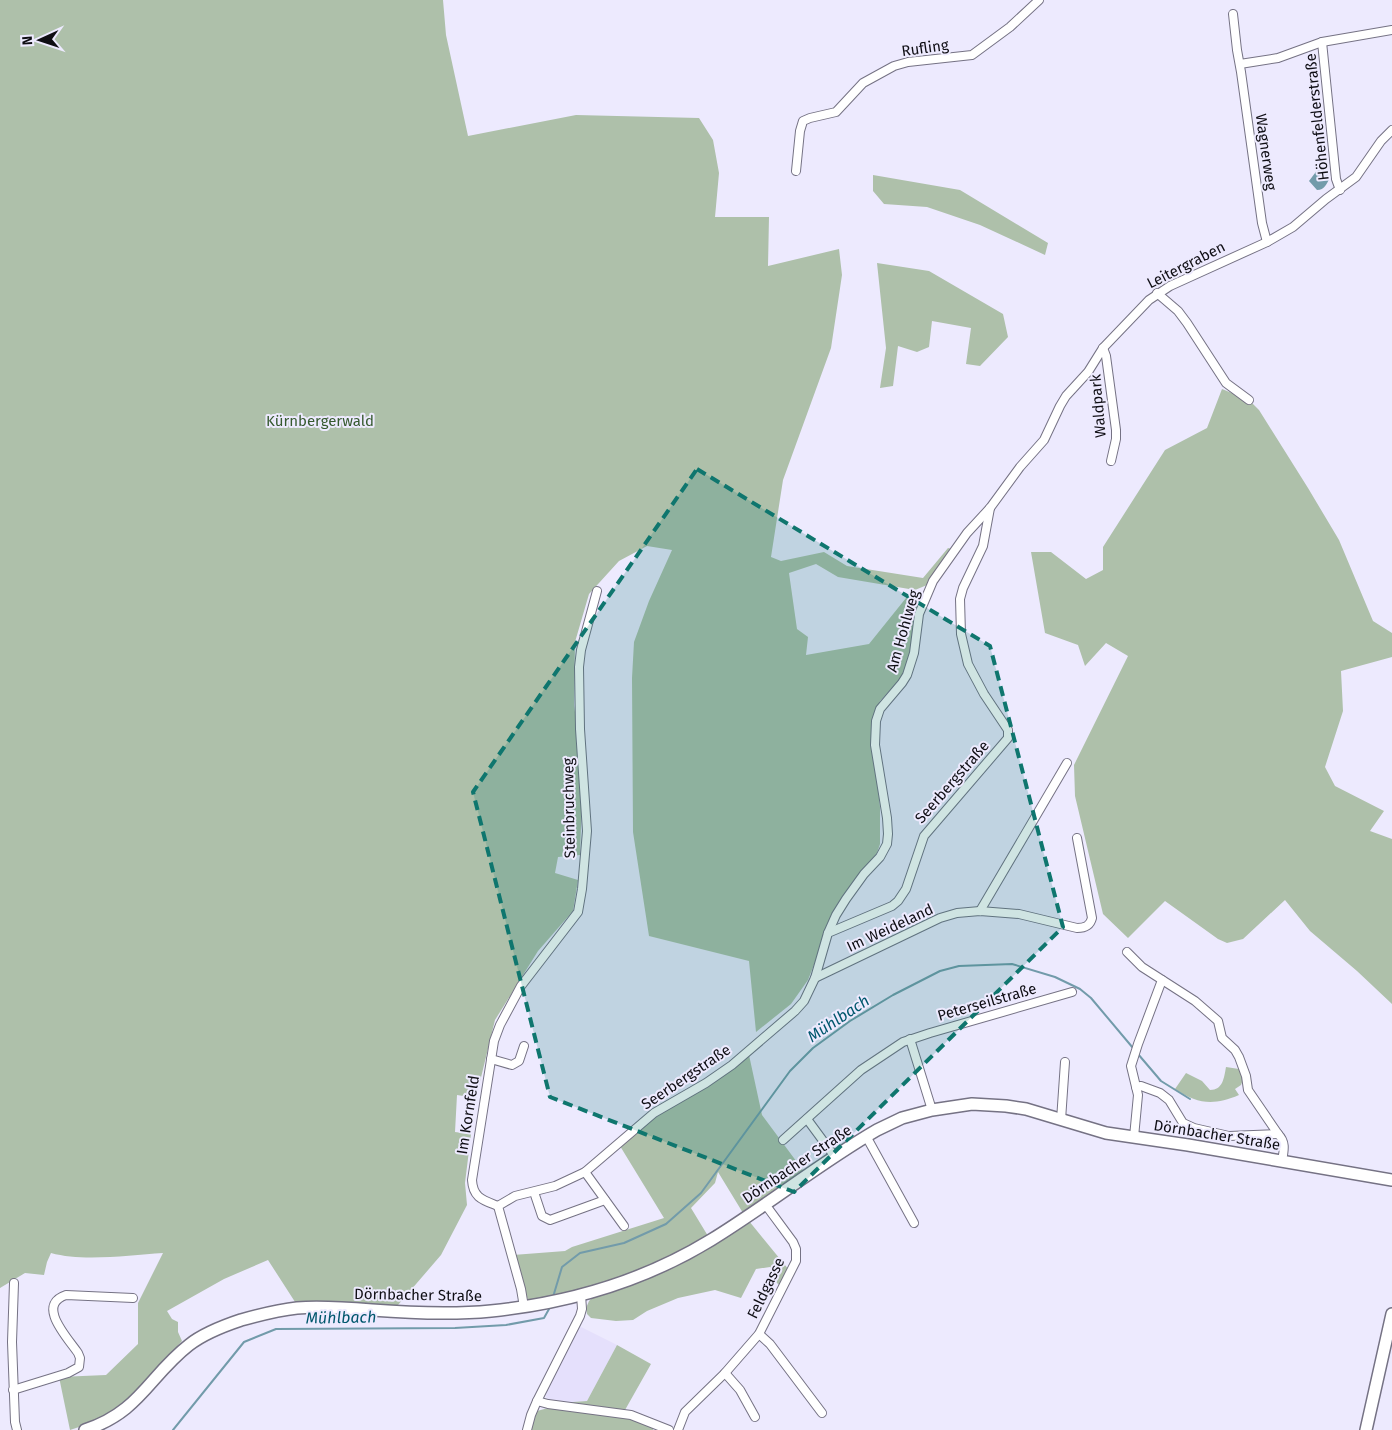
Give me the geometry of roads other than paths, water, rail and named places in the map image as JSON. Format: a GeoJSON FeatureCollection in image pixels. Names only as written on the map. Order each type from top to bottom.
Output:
{"type":"FeatureCollection","features":[{"type":"Feature","properties":{"kind":"street","name":"Rufling"},"geometry":{"type":"LineString","coordinates":[[796,171],[803,121],[836,112],[863,83],[894,66],[908,62],[972,55],[1010,27],[1039,0]]}},
{"type":"Feature","properties":{"kind":"street","name":"Wagnerweg"},"geometry":{"type":"LineString","coordinates":[[1233,14],[1262,223],[1268,242]]}},
{"type":"Feature","properties":{"kind":"street"},"geometry":{"type":"LineString","coordinates":[[1240,64],[1278,58],[1322,42],[1392,30]]}},
{"type":"Feature","properties":{"kind":"street","name":"Höhenfelderstraße"},"geometry":{"type":"LineString","coordinates":[[1322,42],[1335,169],[1340,190]]}},
{"type":"Feature","properties":{"kind":"street","name":"Leitergraben"},"geometry":{"type":"LineString","coordinates":[[990,508],[1020,467],[1044,440],[1066,396],[1082,379],[1103,348],[1137,311],[1157,293],[1268,242],[1293,227],[1356,177],[1381,141],[1392,130]]}},
{"type":"Feature","properties":{"kind":"street"},"geometry":{"type":"LineString","coordinates":[[1157,293],[1187,323],[1226,383],[1249,400]]}},
{"type":"Feature","properties":{"kind":"street","name":"Waldpark"},"geometry":{"type":"LineString","coordinates":[[1103,348],[1106,356],[1116,430],[1111,461]]}},
{"type":"Feature","properties":{"kind":"street","name":"Seerbergstraße"},"geometry":{"type":"LineString","coordinates":[[498,1206],[507,1200],[563,1183],[585,1172],[654,1113],[706,1084],[732,1065],[796,1011],[809,992],[815,978],[828,934],[892,906],[898,901],[906,889],[924,836],[1008,738],[1009,734],[1005,724],[984,694],[968,664],[961,634],[960,599],[963,588],[983,546],[990,508]]}},
{"type":"Feature","properties":{"kind":"street","name":"Am Hohlweg"},"geometry":{"type":"LineString","coordinates":[[828,934],[836,915],[846,899],[864,874],[880,857],[887,844],[887,818],[875,745],[878,713],[902,683],[906,675],[914,653],[919,614],[933,581],[967,533],[990,508]]}},
{"type":"Feature","properties":{"kind":"street","name":"Steinbruchweg"},"geometry":{"type":"LineString","coordinates":[[491,1059],[500,1024],[510,1005],[522,986],[578,912],[587,831],[578,667],[597,592]]}},
{"type":"Feature","properties":{"kind":"street"},"geometry":{"type":"LineString","coordinates":[[980,911],[1068,763]]}},
{"type":"Feature","properties":{"kind":"street","name":"Im Weideland"},"geometry":{"type":"LineString","coordinates":[[815,978],[940,918],[958,913],[980,911],[1019,914],[1084,928],[1089,925],[1092,918],[1077,838]]}},
{"type":"Feature","properties":{"kind":"street"},"geometry":{"type":"LineString","coordinates":[[1127,952],[1142,968],[1195,1001],[1218,1021],[1222,1038],[1235,1050],[1239,1057],[1246,1076],[1248,1090],[1282,1138],[1284,1145],[1282,1161]]}},
{"type":"Feature","properties":{"kind":"street"},"geometry":{"type":"LineString","coordinates":[[1134,1137],[1138,1100],[1132,1074],[1133,1057],[1162,980]]}},
{"type":"Feature","properties":{"kind":"street","name":"Peterseilstraße"},"geometry":{"type":"LineString","coordinates":[[783,1140],[861,1070],[889,1050],[910,1039],[1072,992]]}},
{"type":"Feature","properties":{"kind":"street"},"geometry":{"type":"LineString","coordinates":[[910,1039],[932,1110]]}},
{"type":"Feature","properties":{"kind":"street","name":"Im Kornfeld"},"geometry":{"type":"LineString","coordinates":[[498,1206],[475,1194],[472,1180],[491,1059],[512,1065],[519,1061],[524,1046]]}},
{"type":"Feature","properties":{"kind":"street"},"geometry":{"type":"LineString","coordinates":[[1061,1120],[1065,1062]]}},
{"type":"Feature","properties":{"kind":"street"},"geometry":{"type":"LineString","coordinates":[[1136,1087],[1141,1086],[1160,1093],[1168,1100],[1183,1123],[1194,1128],[1230,1136],[1278,1134]]}},
{"type":"Feature","properties":{"kind":"street","name":"Dörnbacher Straße"},"geometry":{"type":"LineString","coordinates":[[85,1430],[112,1419],[130,1406],[190,1344],[220,1328],[248,1318],[278,1311],[306,1308],[455,1313],[488,1312],[524,1307],[581,1295],[632,1278],[674,1260],[710,1240],[866,1136],[902,1118],[932,1110],[972,1104],[1006,1106],[1032,1111],[1090,1129],[1392,1180]]}},
{"type":"Feature","properties":{"kind":"street"},"geometry":{"type":"LineString","coordinates":[[807,1119],[835,1157]]}},
{"type":"Feature","properties":{"kind":"street","name":"Dörnbacher Straße"},"geometry":{"type":"LineString","coordinates":[[866,1136],[914,1222]]}},
{"type":"Feature","properties":{"kind":"street"},"geometry":{"type":"LineString","coordinates":[[585,1172],[624,1226]]}},
{"type":"Feature","properties":{"kind":"street"},"geometry":{"type":"LineString","coordinates":[[534,1192],[542,1216],[550,1220],[605,1200]]}},
{"type":"Feature","properties":{"kind":"street","name":"Feldgasse"},"geometry":{"type":"LineString","coordinates":[[678,1430],[685,1412],[760,1334],[792,1270],[797,1255],[793,1242],[765,1204]]}},
{"type":"Feature","properties":{"kind":"street"},"geometry":{"type":"LineString","coordinates":[[498,1206],[521,1289],[524,1307]]}},
{"type":"Feature","properties":{"kind":"street"},"geometry":{"type":"LineString","coordinates":[[14,1283],[12,1342],[14,1422],[17,1430]]}},
{"type":"Feature","properties":{"kind":"street"},"geometry":{"type":"LineString","coordinates":[[13,1390],[68,1373],[79,1367],[80,1358],[78,1353],[55,1320],[54,1301],[66,1295],[133,1298]]}},
{"type":"Feature","properties":{"kind":"street"},"geometry":{"type":"LineString","coordinates":[[527,1430],[537,1400],[580,1316],[582,1309],[581,1295]]}},
{"type":"Feature","properties":{"kind":"street"},"geometry":{"type":"LineString","coordinates":[[1366,1430],[1392,1314]]}},
{"type":"Feature","properties":{"kind":"street","name":"Feldgasse"},"geometry":{"type":"LineString","coordinates":[[760,1334],[770,1344],[822,1414]]}},
{"type":"Feature","properties":{"kind":"street"},"geometry":{"type":"LineString","coordinates":[[724,1373],[740,1390],[755,1417]]}},
{"type":"Feature","properties":{"kind":"street"},"geometry":{"type":"LineString","coordinates":[[537,1400],[548,1404],[631,1414],[669,1430]]}},
{"type":"Feature","properties":{"kind":"water"},"geometry":{"type":"Polygon","coordinates":[[[1318,169],[1324,169],[1330,178],[1324,188],[1320,190],[1317,190],[1309,181],[1318,169]]]}},
{"type":"Feature","properties":{"kind":"waterway","name":"Mühlbach"},"geometry":{"type":"LineString","coordinates":[[553,1297],[562,1267],[580,1253],[624,1243],[666,1224],[701,1193],[790,1071],[813,1048],[850,1021],[893,995],[940,971],[959,966],[1012,964],[1055,977],[1080,989],[1091,998],[1133,1048]]}},
{"type":"Feature","properties":{"kind":"waterway","name":"Mühlbach"},"geometry":{"type":"LineString","coordinates":[[1138,1054],[1161,1081],[1190,1099]]}},
{"type":"Feature","properties":{"kind":"waterway","name":"Mühlbach"},"geometry":{"type":"LineString","coordinates":[[173,1430],[244,1342],[276,1329],[455,1328],[506,1325],[544,1318],[549,1309]]}},
{"type":"Feature","properties":{"kind":"park label","name":"Kürnbergerwald"},"geometry":{"type":"Point","coordinates":[320,421]}}]}
